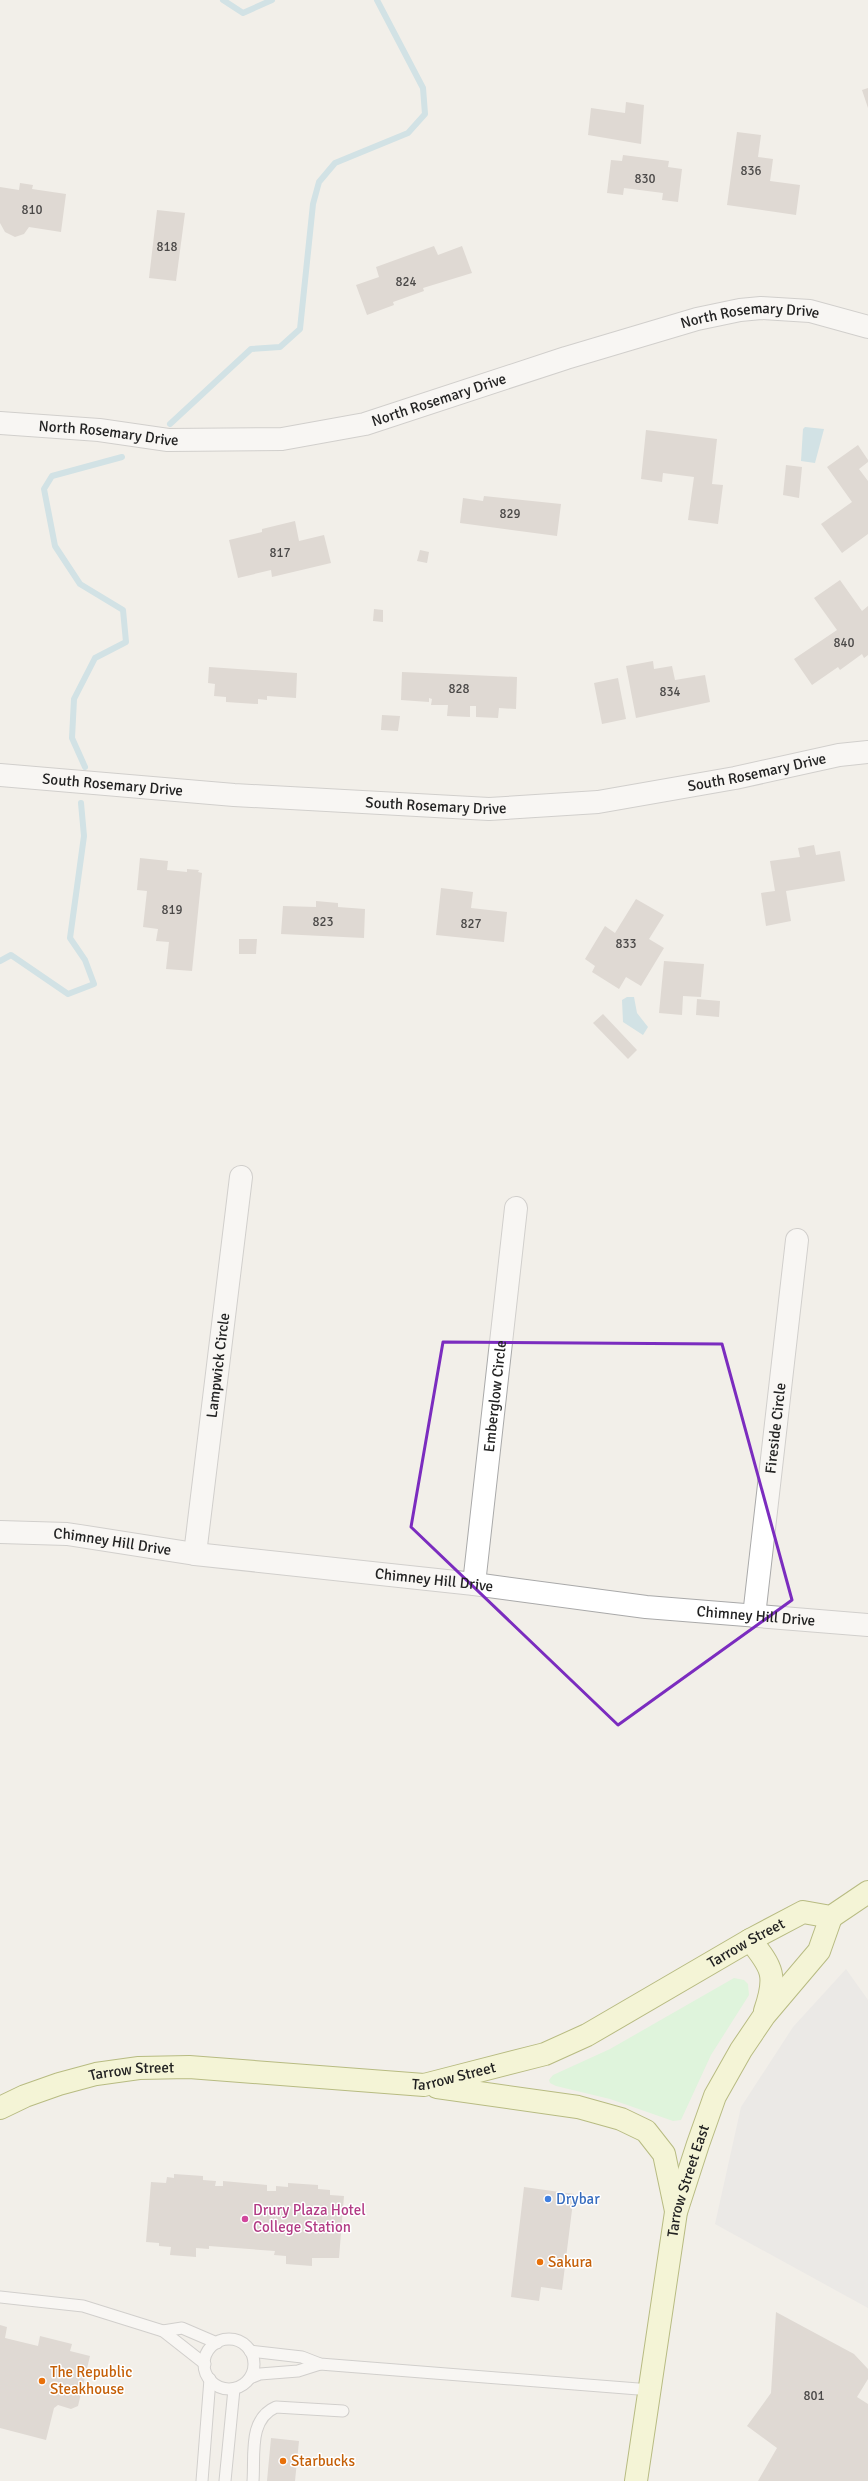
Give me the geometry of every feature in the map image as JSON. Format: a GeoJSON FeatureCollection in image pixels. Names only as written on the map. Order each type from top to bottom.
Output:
{"type":"FeatureCollection","features":[{"type":"Feature","properties":{"kind":"main road"},"geometry":{"type":"LineString","coordinates":[[831,1917],[868,1892]]}},
{"type":"Feature","properties":{"kind":"main road","name":"Tarrow Street"},"geometry":{"type":"LineString","coordinates":[[0,2108],[25,2096],[59,2084],[96,2074],[139,2068],[189,2067],[424,2085],[545,2054],[580,2038],[648,2001],[750,1940],[803,1912],[831,1917]]}},
{"type":"Feature","properties":{"kind":"main road","name":"Tarrow Street East"},"geometry":{"type":"LineString","coordinates":[[636,2481],[651,2390],[676,2212],[715,2096],[741,2050],[764,2016],[819,1951],[831,1917]]}},
{"type":"Feature","properties":{"kind":"main road"},"geometry":{"type":"LineString","coordinates":[[750,1940],[764,1957],[772,1975],[771,1993],[764,2016]]}},
{"type":"Feature","properties":{"kind":"main road"},"geometry":{"type":"LineString","coordinates":[[424,2085],[578,2107],[621,2119],[646,2131],[664,2154],[676,2212]]}},
{"type":"Feature","properties":{"kind":"street","name":"North Rosemary Drive"},"geometry":{"type":"LineString","coordinates":[[0,423],[99,430],[168,440],[282,440],[365,424],[566,358],[697,319],[740,310],[761,308],[810,311],[868,327]]}},
{"type":"Feature","properties":{"kind":"street","name":"South Rosemary Drive"},"geometry":{"type":"LineString","coordinates":[[0,776],[234,795],[489,809],[598,802],[735,778],[839,755],[868,752]]}},
{"type":"Feature","properties":{"kind":"street","name":"Lampwick Circle"},"geometry":{"type":"LineString","coordinates":[[195,1554],[241,1177]]}},
{"type":"Feature","properties":{"kind":"street","name":"Emberglow Circle"},"geometry":{"type":"LineString","coordinates":[[474,1584],[516,1208]]}},
{"type":"Feature","properties":{"kind":"street","name":"Fireside Circle"},"geometry":{"type":"LineString","coordinates":[[754,1616],[797,1240]]}},
{"type":"Feature","properties":{"kind":"street","name":"Chimney Hill Drive"},"geometry":{"type":"LineString","coordinates":[[0,1532],[67,1534],[195,1554],[474,1584],[646,1607],[868,1625]]}},
{"type":"Feature","properties":{"kind":"lane"},"geometry":{"type":"LineString","coordinates":[[0,2297],[83,2306],[163,2331],[205,2364]]}},
{"type":"Feature","properties":{"kind":"lane"},"geometry":{"type":"LineString","coordinates":[[163,2331],[182,2328],[217,2342],[233,2340],[241,2342],[250,2351],[254,2363],[250,2378],[245,2384],[234,2388],[222,2388],[210,2379]]}},
{"type":"Feature","properties":{"kind":"lane"},"geometry":{"type":"LineString","coordinates":[[202,2481],[210,2379],[205,2364],[206,2356],[217,2342]]}},
{"type":"Feature","properties":{"kind":"lane"},"geometry":{"type":"LineString","coordinates":[[250,2351],[302,2357],[320,2364],[651,2390]]}},
{"type":"Feature","properties":{"kind":"lane"},"geometry":{"type":"LineString","coordinates":[[250,2378],[260,2374],[298,2371],[320,2364]]}},
{"type":"Feature","properties":{"kind":"lane"},"geometry":{"type":"LineString","coordinates":[[225,2481],[234,2388]]}},
{"type":"Feature","properties":{"kind":"lane"},"geometry":{"type":"LineString","coordinates":[[253,2481],[257,2424],[268,2410],[276,2407],[343,2411]]}},
{"type":"Feature","properties":{"kind":"highlighted area"},"geometry":{"type":"Polygon","coordinates":[[[443,1342],[722,1344],[792,1600],[618,1725],[411,1527],[443,1342]]]}},
{"type":"Feature","properties":{"kind":"green space"},"geometry":{"type":"Polygon","coordinates":[[[734,1978],[744,1980],[748,1984],[749,1995],[711,2055],[681,2120],[673,2121],[610,2099],[556,2086],[550,2083],[549,2080],[553,2075],[610,2049],[734,1978]]]}},
{"type":"Feature","properties":{"kind":"shaded area"},"geometry":{"type":"Polygon","coordinates":[[[846,1969],[868,2000],[868,2308],[715,2224],[741,2107],[793,2027],[846,1969]]]}},
{"type":"Feature","properties":{"kind":"water"},"geometry":{"type":"Polygon","coordinates":[[[805,427],[824,429],[815,463],[801,461],[803,429],[805,427]]]}},
{"type":"Feature","properties":{"kind":"water"},"geometry":{"type":"Polygon","coordinates":[[[627,997],[634,997],[637,1013],[648,1027],[643,1035],[623,1022],[622,1000],[627,997]]]}},
{"type":"Feature","properties":{"kind":"building"},"geometry":{"type":"Polygon","coordinates":[[[868,88],[868,108],[862,90],[868,88]]]}},
{"type":"Feature","properties":{"kind":"building"},"geometry":{"type":"Polygon","coordinates":[[[626,102],[644,105],[641,144],[588,135],[591,108],[625,113],[626,102]]]}},
{"type":"Feature","properties":{"kind":"building"},"geometry":{"type":"Polygon","coordinates":[[[737,132],[761,135],[758,157],[773,159],[770,181],[800,185],[796,215],[727,205],[737,132]]]}},
{"type":"Feature","properties":{"kind":"building"},"geometry":{"type":"Polygon","coordinates":[[[623,155],[669,161],[668,167],[682,169],[678,202],[662,200],[663,193],[624,188],[623,195],[607,193],[611,160],[622,161],[623,155]]]}},
{"type":"Feature","properties":{"kind":"building"},"geometry":{"type":"Polygon","coordinates":[[[20,183],[33,185],[32,189],[66,194],[61,232],[29,227],[24,234],[15,237],[5,232],[0,223],[0,187],[19,190],[20,183]]]}},
{"type":"Feature","properties":{"kind":"building"},"geometry":{"type":"Polygon","coordinates":[[[157,210],[185,213],[176,281],[149,278],[157,210]]]}},
{"type":"Feature","properties":{"kind":"building"},"geometry":{"type":"Polygon","coordinates":[[[434,246],[438,255],[462,246],[472,273],[423,288],[424,291],[393,302],[394,305],[367,315],[356,285],[379,277],[376,267],[434,246]]]}},
{"type":"Feature","properties":{"kind":"building"},"geometry":{"type":"Polygon","coordinates":[[[646,430],[717,439],[712,484],[723,485],[718,524],[688,520],[694,477],[663,473],[662,482],[641,479],[646,430]]]}},
{"type":"Feature","properties":{"kind":"building"},"geometry":{"type":"Polygon","coordinates":[[[858,445],[868,460],[868,462],[859,469],[868,481],[868,534],[842,553],[821,524],[852,502],[827,467],[858,445]]]}},
{"type":"Feature","properties":{"kind":"building"},"geometry":{"type":"Polygon","coordinates":[[[786,465],[802,467],[799,498],[783,495],[786,465]]]}},
{"type":"Feature","properties":{"kind":"building"},"geometry":{"type":"Polygon","coordinates":[[[484,496],[561,504],[557,536],[460,523],[463,498],[483,501],[484,496]]]}},
{"type":"Feature","properties":{"kind":"building"},"geometry":{"type":"Polygon","coordinates":[[[295,521],[299,541],[324,535],[331,563],[272,577],[271,570],[238,578],[229,540],[262,532],[262,529],[295,521]]]}},
{"type":"Feature","properties":{"kind":"building"},"geometry":{"type":"Polygon","coordinates":[[[420,550],[429,552],[427,563],[417,561],[420,550]]]}},
{"type":"Feature","properties":{"kind":"building"},"geometry":{"type":"Polygon","coordinates":[[[840,580],[862,611],[868,606],[868,655],[864,658],[862,654],[840,670],[838,667],[812,685],[794,659],[837,630],[814,598],[840,580]]]}},
{"type":"Feature","properties":{"kind":"building"},"geometry":{"type":"Polygon","coordinates":[[[374,609],[383,610],[383,622],[373,621],[374,609]]]}},
{"type":"Feature","properties":{"kind":"building"},"geometry":{"type":"Polygon","coordinates":[[[653,661],[654,669],[672,666],[675,680],[705,675],[710,702],[636,718],[626,666],[653,661]]]}},
{"type":"Feature","properties":{"kind":"building"},"geometry":{"type":"Polygon","coordinates":[[[209,667],[297,673],[296,698],[267,696],[267,700],[258,699],[258,704],[226,702],[226,697],[214,696],[215,684],[208,683],[209,667]]]}},
{"type":"Feature","properties":{"kind":"building"},"geometry":{"type":"Polygon","coordinates":[[[402,672],[517,677],[516,709],[499,708],[498,718],[476,717],[476,706],[470,706],[470,717],[447,716],[448,705],[431,705],[432,699],[429,698],[429,702],[401,700],[402,672]]]}},
{"type":"Feature","properties":{"kind":"building"},"geometry":{"type":"Polygon","coordinates":[[[618,678],[626,719],[602,724],[594,683],[618,678]]]}},
{"type":"Feature","properties":{"kind":"building"},"geometry":{"type":"Polygon","coordinates":[[[382,715],[400,716],[398,731],[381,730],[382,715]]]}},
{"type":"Feature","properties":{"kind":"building"},"geometry":{"type":"Polygon","coordinates":[[[814,845],[816,855],[840,851],[845,881],[786,891],[791,921],[766,926],[761,893],[775,891],[770,861],[800,857],[798,848],[814,845]]]}},
{"type":"Feature","properties":{"kind":"building"},"geometry":{"type":"Polygon","coordinates":[[[140,858],[168,861],[167,870],[187,872],[187,869],[199,870],[198,872],[202,873],[192,971],[166,969],[169,942],[156,941],[158,929],[143,927],[147,891],[137,890],[140,858]]]}},
{"type":"Feature","properties":{"kind":"building"},"geometry":{"type":"Polygon","coordinates":[[[441,888],[473,892],[471,908],[507,912],[504,942],[436,935],[441,888]]]}},
{"type":"Feature","properties":{"kind":"building"},"geometry":{"type":"Polygon","coordinates":[[[636,899],[664,915],[649,939],[664,948],[641,986],[626,977],[619,989],[592,972],[595,966],[585,959],[605,926],[615,933],[636,899]]]}},
{"type":"Feature","properties":{"kind":"building"},"geometry":{"type":"Polygon","coordinates":[[[316,901],[338,903],[338,907],[365,909],[364,938],[281,934],[283,906],[316,907],[316,901]]]}},
{"type":"Feature","properties":{"kind":"building"},"geometry":{"type":"Polygon","coordinates":[[[239,939],[257,939],[256,954],[239,954],[239,939]]]}},
{"type":"Feature","properties":{"kind":"building"},"geometry":{"type":"Polygon","coordinates":[[[664,961],[704,964],[701,997],[683,996],[682,1015],[659,1013],[664,961]]]}},
{"type":"Feature","properties":{"kind":"building"},"geometry":{"type":"Polygon","coordinates":[[[697,999],[720,1001],[719,1017],[696,1015],[697,999]]]}},
{"type":"Feature","properties":{"kind":"building"},"geometry":{"type":"Polygon","coordinates":[[[603,1014],[637,1050],[628,1059],[593,1023],[603,1014]]]}},
{"type":"Feature","properties":{"kind":"building","name":"Drury Plaza Hotel College Station"},"geometry":{"type":"Polygon","coordinates":[[[174,2174],[203,2176],[203,2180],[216,2181],[215,2186],[223,2186],[223,2181],[267,2185],[267,2191],[276,2191],[276,2186],[288,2187],[288,2183],[318,2185],[318,2189],[330,2190],[330,2195],[344,2196],[339,2258],[312,2258],[312,2266],[286,2264],[286,2256],[274,2255],[275,2251],[209,2246],[209,2249],[196,2248],[196,2257],[170,2255],[171,2247],[159,2246],[159,2243],[146,2242],[151,2182],[166,2183],[167,2177],[174,2178],[174,2174]]]}},
{"type":"Feature","properties":{"kind":"building","name":"Sakura"},"geometry":{"type":"Polygon","coordinates":[[[524,2187],[574,2194],[562,2290],[541,2287],[539,2301],[511,2297],[524,2187]]]}},
{"type":"Feature","properties":{"kind":"building"},"geometry":{"type":"Polygon","coordinates":[[[776,2312],[854,2354],[868,2369],[868,2379],[857,2397],[868,2404],[868,2481],[758,2481],[777,2448],[747,2426],[771,2393],[776,2312]]]}},
{"type":"Feature","properties":{"kind":"building","name":"The Republic Steakhouse"},"geometry":{"type":"Polygon","coordinates":[[[0,2325],[7,2327],[5,2338],[38,2346],[40,2336],[72,2344],[70,2351],[90,2356],[78,2406],[71,2409],[58,2405],[54,2408],[46,2440],[0,2428],[0,2325]]]}},
{"type":"Feature","properties":{"kind":"building","name":"Starbucks"},"geometry":{"type":"Polygon","coordinates":[[[271,2438],[299,2441],[295,2481],[267,2481],[271,2438]]]}},
{"type":"Feature","properties":{"kind":"waterway"},"geometry":{"type":"LineString","coordinates":[[223,0],[243,13],[272,0]]}},
{"type":"Feature","properties":{"kind":"waterway"},"geometry":{"type":"LineString","coordinates":[[170,424],[251,349],[280,347],[300,329],[313,204],[319,182],[335,163],[408,133],[425,114],[423,88],[377,0]]}},
{"type":"Feature","properties":{"kind":"waterway"},"geometry":{"type":"LineString","coordinates":[[85,767],[72,738],[74,699],[95,658],[126,642],[123,610],[80,584],[55,546],[44,489],[52,476],[122,457]]}},
{"type":"Feature","properties":{"kind":"waterway"},"geometry":{"type":"LineString","coordinates":[[0,961],[11,955],[68,994],[94,984],[85,960],[70,938],[84,836],[81,803]]}},
{"type":"Feature","properties":{"kind":"place","name":"Drybar"},"geometry":{"type":"Point","coordinates":[548,2199]}},
{"type":"Feature","properties":{"kind":"place","name":"Drury Plaza Hotel College Station"},"geometry":{"type":"Point","coordinates":[245,2219]}},
{"type":"Feature","properties":{"kind":"place","name":"Sakura"},"geometry":{"type":"Point","coordinates":[540,2262]}},
{"type":"Feature","properties":{"kind":"place","name":"The Republic Steakhouse"},"geometry":{"type":"Point","coordinates":[42,2381]}},
{"type":"Feature","properties":{"kind":"place","name":"Starbucks"},"geometry":{"type":"Point","coordinates":[283,2461]}}]}
